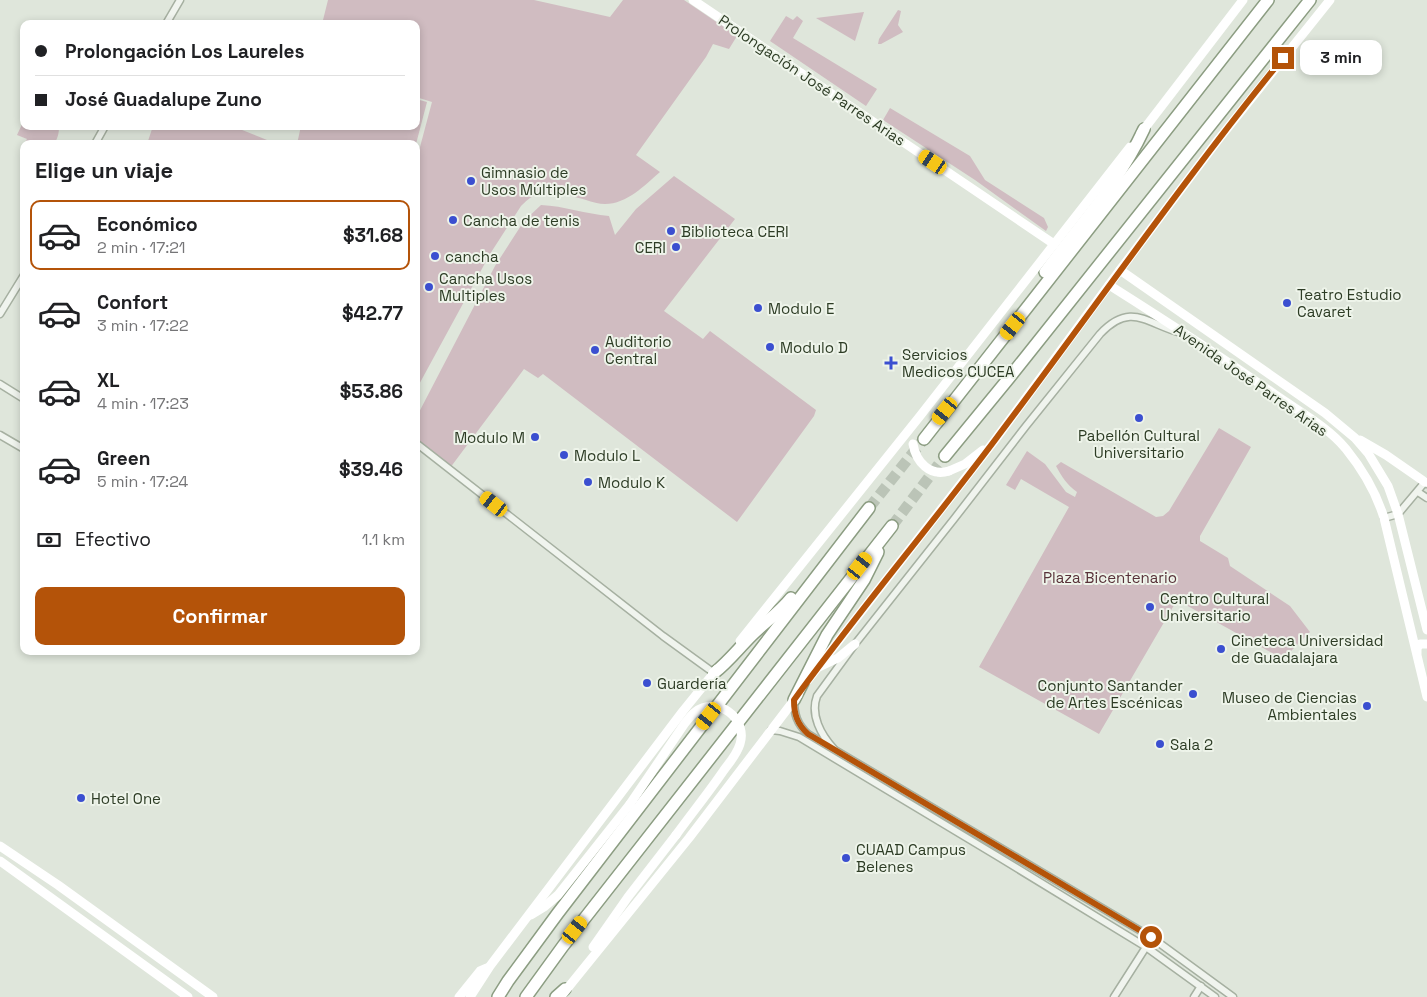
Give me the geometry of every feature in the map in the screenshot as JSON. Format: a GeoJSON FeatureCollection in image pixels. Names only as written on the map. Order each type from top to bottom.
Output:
{"type":"FeatureCollection","features":[{"type":"Feature","properties":{"kind":"highway"},"geometry":{"type":"LineString","coordinates":[[918,441],[988,357],[1268,0]]}},
{"type":"Feature","properties":{"kind":"highway"},"geometry":{"type":"LineString","coordinates":[[945,456],[1310,0]]}},
{"type":"Feature","properties":{"kind":"highway"},"geometry":{"type":"LineString","coordinates":[[988,357],[1062,249],[1112,185],[1130,157],[1144,129]]}},
{"type":"Feature","properties":{"kind":"highway"},"geometry":{"type":"LineString","coordinates":[[497,997],[558,913],[869,508],[846,529],[784,606],[752,635],[726,664],[714,673]]}},
{"type":"Feature","properties":{"kind":"highway"},"geometry":{"type":"LineString","coordinates":[[526,997],[563,946],[892,526],[864,580],[838,618],[815,657],[794,700]]}},
{"type":"Feature","properties":{"kind":"highway"},"geometry":{"type":"LineString","coordinates":[[556,997],[563,993]]}},
{"type":"Feature","properties":{"kind":"main road","name":"Prolongación José Parres Arias"},"geometry":{"type":"LineString","coordinates":[[693,0],[1054,244]]}},
{"type":"Feature","properties":{"kind":"main road"},"geometry":{"type":"LineString","coordinates":[[470,997],[490,966],[683,711],[920,416],[1242,0]]}},
{"type":"Feature","properties":{"kind":"main road"},"geometry":{"type":"LineString","coordinates":[[563,993],[660,874],[995,440],[1218,140],[1330,0]]}},
{"type":"Feature","properties":{"kind":"main road","name":"Avenida José Parres Arias"},"geometry":{"type":"LineString","coordinates":[[1120,270],[1325,414],[1355,438],[1368,452],[1388,486],[1398,514],[1426,627]]}},
{"type":"Feature","properties":{"kind":"main road","name":"Avenida José Parres Arias"},"geometry":{"type":"LineString","coordinates":[[1109,286],[1188,335],[1320,425],[1339,442],[1368,478],[1379,501],[1384,518],[1427,697]]}},
{"type":"Feature","properties":{"kind":"main road"},"geometry":{"type":"LineString","coordinates":[[920,416],[913,432],[918,441],[919,460],[927,468],[936,472],[949,470],[965,464],[995,440]]}},
{"type":"Feature","properties":{"kind":"main road"},"geometry":{"type":"LineString","coordinates":[[1355,438],[1386,455],[1426,483]]}},
{"type":"Feature","properties":{"kind":"main road"},"geometry":{"type":"LineString","coordinates":[[1411,627],[1415,633],[1420,634],[1426,627]]}},
{"type":"Feature","properties":{"kind":"main road"},"geometry":{"type":"LineString","coordinates":[[818,667],[838,658],[855,644]]}},
{"type":"Feature","properties":{"kind":"main road"},"geometry":{"type":"LineString","coordinates":[[1417,653],[1417,648],[1420,644],[1427,644]]}},
{"type":"Feature","properties":{"kind":"main road"},"geometry":{"type":"LineString","coordinates":[[528,917],[552,902],[630,804],[693,714],[706,707],[727,711],[741,726],[741,739],[738,749],[717,780],[628,897],[592,949],[590,959]]}},
{"type":"Feature","properties":{"kind":"main road"},"geometry":{"type":"LineString","coordinates":[[0,846],[52,880],[213,997]]}},
{"type":"Feature","properties":{"kind":"main road"},"geometry":{"type":"LineString","coordinates":[[0,861],[188,997]]}},
{"type":"Feature","properties":{"kind":"main road"},"geometry":{"type":"LineString","coordinates":[[104,935],[112,925]]}},
{"type":"Feature","properties":{"kind":"main road"},"geometry":{"type":"LineString","coordinates":[[459,997],[480,971],[490,966]]}},
{"type":"Feature","properties":{"kind":"street"},"geometry":{"type":"LineString","coordinates":[[168,20],[180,0]]}},
{"type":"Feature","properties":{"kind":"street"},"geometry":{"type":"LineString","coordinates":[[1,310],[20,282]]}},
{"type":"Feature","properties":{"kind":"street"},"geometry":{"type":"LineString","coordinates":[[834,749],[818,726],[815,713],[816,696],[1026,426],[1108,325],[1126,317],[1136,317],[1150,320],[1166,329],[1188,335]]}},
{"type":"Feature","properties":{"kind":"street"},"geometry":{"type":"LineString","coordinates":[[0,384],[20,396]]}},
{"type":"Feature","properties":{"kind":"street"},"geometry":{"type":"LineString","coordinates":[[0,435],[20,446]]}},
{"type":"Feature","properties":{"kind":"street"},"geometry":{"type":"LineString","coordinates":[[420,446],[714,673]]}},
{"type":"Feature","properties":{"kind":"street"},"geometry":{"type":"LineString","coordinates":[[1384,518],[1398,514],[1426,483]]}},
{"type":"Feature","properties":{"kind":"street"},"geometry":{"type":"LineString","coordinates":[[1418,492],[1427,498]]}},
{"type":"Feature","properties":{"kind":"street"},"geometry":{"type":"LineString","coordinates":[[794,700],[797,719],[811,740],[1146,947],[1215,997]]}},
{"type":"Feature","properties":{"kind":"street"},"geometry":{"type":"LineString","coordinates":[[771,730],[790,733],[834,749],[1151,937],[1233,997]]}},
{"type":"Feature","properties":{"kind":"street"},"geometry":{"type":"LineString","coordinates":[[997,856],[1002,848]]}},
{"type":"Feature","properties":{"kind":"street"},"geometry":{"type":"LineString","coordinates":[[1114,997],[1151,937]]}},
{"type":"Feature","properties":{"kind":"street"},"geometry":{"type":"LineString","coordinates":[[1194,997],[1201,986]]}},
{"type":"Feature","properties":{"kind":"green space"},"geometry":{"type":"Polygon","coordinates":[[[328,0],[534,0],[610,17],[623,0],[684,0],[737,36],[729,49],[713,44],[706,57],[636,155],[660,172],[642,188],[621,201],[613,203],[600,204],[568,196],[542,194],[534,196],[521,206],[490,254],[420,383],[420,147],[432,102],[420,98],[420,20],[323,20],[328,0]]]}},
{"type":"Feature","properties":{"kind":"green space"},"geometry":{"type":"Polygon","coordinates":[[[898,10],[901,11],[898,25],[903,32],[878,44],[879,39],[898,10]]]}},
{"type":"Feature","properties":{"kind":"green space"},"geometry":{"type":"Polygon","coordinates":[[[864,12],[855,41],[816,18],[864,12]]]}},
{"type":"Feature","properties":{"kind":"green space"},"geometry":{"type":"Polygon","coordinates":[[[786,16],[793,20],[797,16],[803,21],[793,38],[877,89],[866,106],[770,41],[786,16]]]}},
{"type":"Feature","properties":{"kind":"green space"},"geometry":{"type":"Polygon","coordinates":[[[420,100],[427,102],[420,129],[420,100]]]}},
{"type":"Feature","properties":{"kind":"green space"},"geometry":{"type":"Polygon","coordinates":[[[890,108],[970,156],[985,180],[1044,218],[1048,227],[1046,231],[975,180],[883,120],[890,108]]]}},
{"type":"Feature","properties":{"kind":"green space"},"geometry":{"type":"Polygon","coordinates":[[[20,129],[59,130],[56,140],[26,140],[17,135],[20,129]]]}},
{"type":"Feature","properties":{"kind":"green space"},"geometry":{"type":"Polygon","coordinates":[[[152,130],[242,130],[267,140],[148,140],[152,130]]]}},
{"type":"Feature","properties":{"kind":"green space"},"geometry":{"type":"Polygon","coordinates":[[[300,130],[420,130],[417,140],[298,140],[300,130]]]}},
{"type":"Feature","properties":{"kind":"green space"},"geometry":{"type":"Polygon","coordinates":[[[674,176],[735,219],[664,311],[703,339],[710,331],[816,410],[814,416],[737,522],[543,374],[538,378],[524,369],[450,468],[420,445],[420,410],[495,266],[524,221],[541,205],[558,207],[609,216],[615,235],[636,209],[674,176]]]}},
{"type":"Feature","properties":{"kind":"green space","name":"Plaza Bicentenario"},"geometry":{"type":"Polygon","coordinates":[[[1219,428],[1251,447],[1200,536],[1200,541],[1228,558],[1230,566],[1290,606],[1310,632],[1283,659],[1177,600],[1099,734],[979,667],[1069,507],[1021,479],[1015,490],[1006,485],[1027,451],[1045,464],[1066,492],[1075,497],[1077,492],[1065,481],[1056,466],[1061,462],[1156,517],[1163,516],[1169,511],[1219,428]]]}},
{"type":"Feature","properties":{"kind":"tunnel"},"geometry":{"type":"LineString","coordinates":[[869,508],[924,439]]}},
{"type":"Feature","properties":{"kind":"tunnel"},"geometry":{"type":"LineString","coordinates":[[892,526],[945,456]]}},
{"type":"Feature","properties":{"kind":"place","name":"Gimnasio de Usos Múltiples"},"geometry":{"type":"Point","coordinates":[471,181]}},
{"type":"Feature","properties":{"kind":"place","name":"Cancha de tenis"},"geometry":{"type":"Point","coordinates":[453,220]}},
{"type":"Feature","properties":{"kind":"place","name":"Biblioteca CERI"},"geometry":{"type":"Point","coordinates":[671,231]}},
{"type":"Feature","properties":{"kind":"place","name":"CERI"},"geometry":{"type":"Point","coordinates":[676,247]}},
{"type":"Feature","properties":{"kind":"place","name":"cancha"},"geometry":{"type":"Point","coordinates":[435,256]}},
{"type":"Feature","properties":{"kind":"place","name":"Cancha Usos Multiples"},"geometry":{"type":"Point","coordinates":[429,287]}},
{"type":"Feature","properties":{"kind":"place","name":"Teatro Estudio Cavaret"},"geometry":{"type":"Point","coordinates":[1287,303]}},
{"type":"Feature","properties":{"kind":"place","name":"Modulo E"},"geometry":{"type":"Point","coordinates":[758,308]}},
{"type":"Feature","properties":{"kind":"place","name":"Modulo D"},"geometry":{"type":"Point","coordinates":[770,347]}},
{"type":"Feature","properties":{"kind":"place","name":"Auditorio Central"},"geometry":{"type":"Point","coordinates":[595,350]}},
{"type":"Feature","properties":{"kind":"place","name":"Servicios Medicos CUCEA"},"geometry":{"type":"Point","coordinates":[891,363]}},
{"type":"Feature","properties":{"kind":"place","name":"Pabellón Cultural Universitario"},"geometry":{"type":"Point","coordinates":[1139,418]}},
{"type":"Feature","properties":{"kind":"place","name":"Modulo M"},"geometry":{"type":"Point","coordinates":[535,437]}},
{"type":"Feature","properties":{"kind":"place","name":"Modulo L"},"geometry":{"type":"Point","coordinates":[564,455]}},
{"type":"Feature","properties":{"kind":"place","name":"Modulo K"},"geometry":{"type":"Point","coordinates":[588,482]}},
{"type":"Feature","properties":{"kind":"place","name":"Centro Cultural Universitario"},"geometry":{"type":"Point","coordinates":[1150,607]}},
{"type":"Feature","properties":{"kind":"place","name":"Cineteca Universidad de Guadalajara"},"geometry":{"type":"Point","coordinates":[1221,649]}},
{"type":"Feature","properties":{"kind":"place","name":"Guardería"},"geometry":{"type":"Point","coordinates":[647,683]}},
{"type":"Feature","properties":{"kind":"place","name":"Conjunto Santander de Artes Escénicas"},"geometry":{"type":"Point","coordinates":[1193,694]}},
{"type":"Feature","properties":{"kind":"place","name":"Museo de Ciencias Ambientales"},"geometry":{"type":"Point","coordinates":[1367,706]}},
{"type":"Feature","properties":{"kind":"place","name":"Sala 2"},"geometry":{"type":"Point","coordinates":[1160,744]}},
{"type":"Feature","properties":{"kind":"place","name":"Hotel One"},"geometry":{"type":"Point","coordinates":[81,798]}},
{"type":"Feature","properties":{"kind":"place","name":"CUAAD Campus Belenes"},"geometry":{"type":"Point","coordinates":[846,858]}},
{"type":"Feature","properties":{"kind":"route"},"geometry":{"type":"LineString","coordinates":[[1151,937],[808,734],[797,719],[794,700],[995,440],[1218,140],[1283,58]]}}]}
